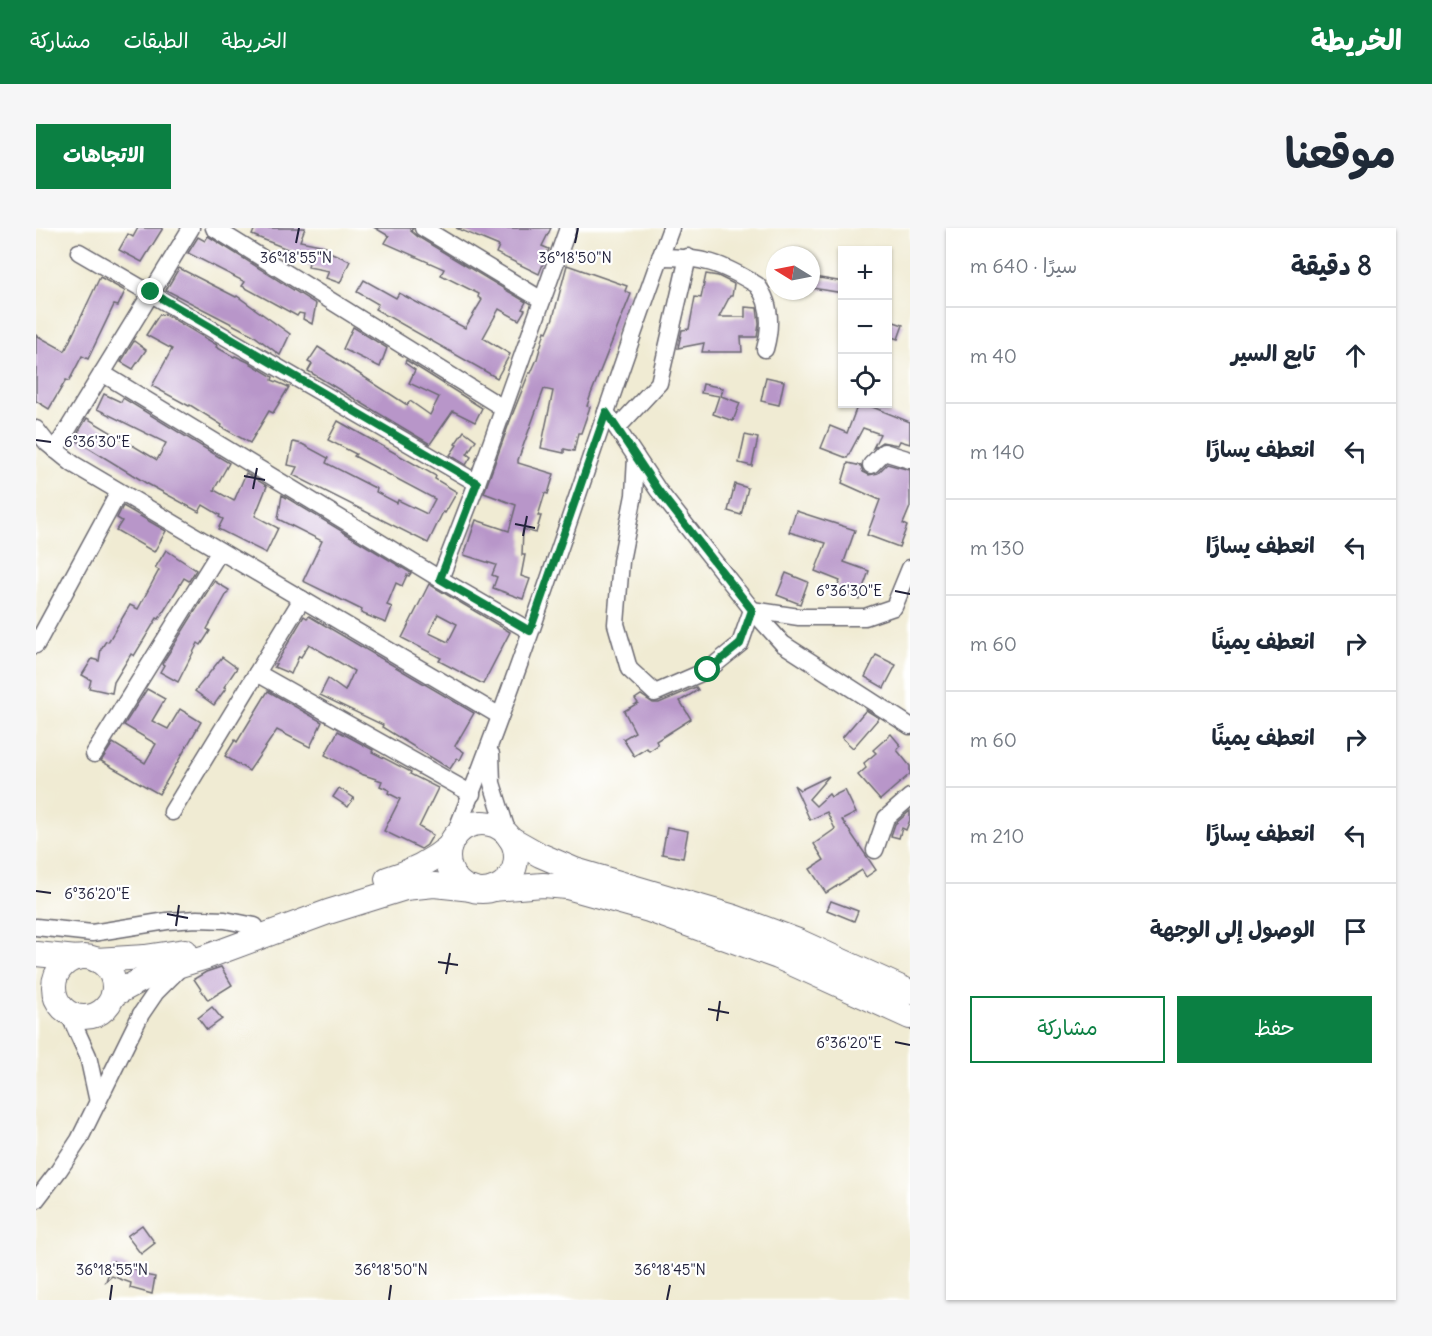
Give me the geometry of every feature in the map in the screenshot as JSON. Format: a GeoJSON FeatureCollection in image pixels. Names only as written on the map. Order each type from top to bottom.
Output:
{"type":"FeatureCollection","features":[{"type":"Feature","properties":{"kind":"highway"},"geometry":{"type":"LineString","coordinates":[[36,954],[86,959],[145,957],[185,951],[220,941],[326,898],[415,870],[428,863],[451,844],[459,832],[478,823],[499,827],[540,855],[575,870],[735,917],[798,941],[910,992]]}},
{"type":"Feature","properties":{"kind":"highway"},"geometry":{"type":"LineString","coordinates":[[451,844],[449,864],[452,872],[457,879],[482,889],[502,885],[510,877],[516,858],[515,847],[509,836]]}},
{"type":"Feature","properties":{"kind":"highway"},"geometry":{"type":"LineString","coordinates":[[113,995],[154,973],[206,957],[328,912],[405,888],[435,885],[482,889],[543,885],[567,887],[649,910],[778,957],[910,1017]]}},
{"type":"Feature","properties":{"kind":"highway"},"geometry":{"type":"LineString","coordinates":[[36,989],[66,1011],[76,1016],[95,1015],[110,1004],[113,995],[113,978],[103,964],[86,959],[62,968],[55,984],[55,993],[66,1011]]}},
{"type":"Feature","properties":{"kind":"street"},"geometry":{"type":"LineString","coordinates":[[55,450],[191,228]]}},
{"type":"Feature","properties":{"kind":"street"},"geometry":{"type":"LineString","coordinates":[[214,228],[502,408]]}},
{"type":"Feature","properties":{"kind":"street"},"geometry":{"type":"LineString","coordinates":[[423,228],[542,300]]}},
{"type":"Feature","properties":{"kind":"street"},"geometry":{"type":"LineString","coordinates":[[440,579],[477,483],[568,228]]}},
{"type":"Feature","properties":{"kind":"street"},"geometry":{"type":"LineString","coordinates":[[451,844],[497,724],[671,228]]}},
{"type":"Feature","properties":{"kind":"street"},"geometry":{"type":"LineString","coordinates":[[79,252],[477,483]]}},
{"type":"Feature","properties":{"kind":"street"},"geometry":{"type":"LineString","coordinates":[[660,257],[688,257],[712,261],[757,285],[769,309],[770,332],[765,350]]}},
{"type":"Feature","properties":{"kind":"street"},"geometry":{"type":"LineString","coordinates":[[617,428],[658,383],[688,257]]}},
{"type":"Feature","properties":{"kind":"street"},"geometry":{"type":"LineString","coordinates":[[102,374],[530,631]]}},
{"type":"Feature","properties":{"kind":"street"},"geometry":{"type":"LineString","coordinates":[[606,412],[658,490],[752,610],[783,644],[910,726]]}},
{"type":"Feature","properties":{"kind":"street"},"geometry":{"type":"LineString","coordinates":[[36,429],[55,450],[73,464],[302,599],[497,724]]}},
{"type":"Feature","properties":{"kind":"street"},"geometry":{"type":"LineString","coordinates":[[871,465],[884,452],[910,460]]}},
{"type":"Feature","properties":{"kind":"street"},"geometry":{"type":"LineString","coordinates":[[636,457],[634,495],[621,561],[616,624],[629,669],[655,693],[708,670],[740,644],[752,610]]}},
{"type":"Feature","properties":{"kind":"street"},"geometry":{"type":"LineString","coordinates":[[36,645],[120,492]]}},
{"type":"Feature","properties":{"kind":"street"},"geometry":{"type":"LineString","coordinates":[[94,754],[220,551]]}},
{"type":"Feature","properties":{"kind":"street"},"geometry":{"type":"LineString","coordinates":[[752,610],[799,617],[865,617],[894,607],[910,568]]}},
{"type":"Feature","properties":{"kind":"street"},"geometry":{"type":"LineString","coordinates":[[172,812],[302,599]]}},
{"type":"Feature","properties":{"kind":"street"},"geometry":{"type":"LineString","coordinates":[[257,673],[472,794]]}},
{"type":"Feature","properties":{"kind":"street"},"geometry":{"type":"LineString","coordinates":[[497,724],[491,760],[492,783],[509,836]]}},
{"type":"Feature","properties":{"kind":"street"},"geometry":{"type":"LineString","coordinates":[[875,850],[886,818],[910,796]]}},
{"type":"Feature","properties":{"kind":"street"},"geometry":{"type":"LineString","coordinates":[[36,927],[92,933],[167,921],[197,919],[225,920],[255,926]]}},
{"type":"Feature","properties":{"kind":"street"},"geometry":{"type":"LineString","coordinates":[[36,1200],[68,1157],[141,1014],[156,992],[185,963]]}},
{"type":"Feature","properties":{"kind":"street"},"geometry":{"type":"LineString","coordinates":[[66,1011],[88,1056],[98,1102]]}},
{"type":"Feature","properties":{"kind":"building"},"geometry":{"type":"Polygon","coordinates":[[[138,228],[163,228],[142,262],[119,250],[128,234],[133,237],[138,228]]]}},
{"type":"Feature","properties":{"kind":"building"},"geometry":{"type":"Polygon","coordinates":[[[255,228],[305,228],[300,241],[326,246],[325,250],[350,261],[340,283],[326,278],[329,271],[308,267],[310,258],[252,235],[255,228]]]}},
{"type":"Feature","properties":{"kind":"building"},"geometry":{"type":"Polygon","coordinates":[[[375,228],[413,228],[411,231],[418,237],[526,302],[522,309],[525,310],[519,320],[499,309],[483,338],[510,354],[497,378],[375,309],[378,304],[357,292],[364,280],[396,298],[399,293],[465,328],[482,300],[478,297],[479,294],[441,275],[444,269],[385,243],[389,236],[375,228]]]}},
{"type":"Feature","properties":{"kind":"building"},"geometry":{"type":"Polygon","coordinates":[[[456,228],[551,228],[542,246],[549,249],[539,274],[496,253],[499,246],[456,228]]]}},
{"type":"Feature","properties":{"kind":"building"},"geometry":{"type":"Polygon","coordinates":[[[208,236],[316,304],[312,324],[303,319],[304,314],[299,313],[297,316],[242,286],[245,282],[188,253],[198,237],[205,241],[208,236]]]}},
{"type":"Feature","properties":{"kind":"building"},"geometry":{"type":"Polygon","coordinates":[[[567,265],[627,286],[625,291],[631,294],[591,394],[587,406],[590,407],[581,433],[578,433],[574,451],[564,449],[564,453],[541,448],[553,391],[544,389],[518,460],[518,463],[554,474],[548,494],[545,493],[536,533],[523,529],[522,555],[525,555],[521,576],[530,579],[523,599],[493,588],[497,577],[492,575],[496,565],[464,555],[476,520],[509,531],[516,505],[484,493],[511,418],[537,359],[545,331],[547,332],[553,318],[567,265]]]}},
{"type":"Feature","properties":{"kind":"building"},"geometry":{"type":"Polygon","coordinates":[[[179,268],[237,296],[290,334],[280,355],[253,335],[166,290],[179,268]]]}},
{"type":"Feature","properties":{"kind":"building"},"geometry":{"type":"Polygon","coordinates":[[[706,274],[718,276],[734,284],[732,296],[719,317],[745,317],[745,307],[757,308],[759,324],[757,337],[741,337],[742,352],[702,352],[704,343],[678,348],[682,330],[689,329],[695,297],[701,298],[706,274]]]}},
{"type":"Feature","properties":{"kind":"building"},"geometry":{"type":"Polygon","coordinates":[[[100,277],[125,291],[118,306],[114,305],[88,359],[82,356],[69,381],[66,380],[49,409],[36,401],[36,335],[65,351],[100,277]]]}},
{"type":"Feature","properties":{"kind":"building"},"geometry":{"type":"Polygon","coordinates":[[[820,278],[838,281],[838,292],[820,289],[820,278]]]}},
{"type":"Feature","properties":{"kind":"building"},"geometry":{"type":"Polygon","coordinates":[[[165,314],[217,345],[216,347],[273,377],[272,380],[289,387],[273,413],[269,411],[250,443],[221,427],[222,425],[190,405],[152,386],[172,349],[146,335],[159,315],[165,314]]]}},
{"type":"Feature","properties":{"kind":"building"},"geometry":{"type":"Polygon","coordinates":[[[892,321],[903,325],[898,339],[892,337],[892,321]]]}},
{"type":"Feature","properties":{"kind":"building"},"geometry":{"type":"Polygon","coordinates":[[[353,327],[387,348],[380,367],[343,349],[353,327]]]}},
{"type":"Feature","properties":{"kind":"building"},"geometry":{"type":"Polygon","coordinates":[[[134,341],[146,350],[133,369],[121,362],[134,341]]]}},
{"type":"Feature","properties":{"kind":"building"},"geometry":{"type":"Polygon","coordinates":[[[318,347],[407,405],[410,401],[430,415],[439,397],[409,383],[415,370],[405,363],[406,360],[482,408],[475,422],[453,411],[430,444],[308,371],[312,364],[308,362],[318,347]]]}},
{"type":"Feature","properties":{"kind":"building"},"geometry":{"type":"Polygon","coordinates":[[[766,377],[784,381],[779,405],[761,401],[766,377]]]}},
{"type":"Feature","properties":{"kind":"building"},"geometry":{"type":"Polygon","coordinates":[[[703,384],[723,388],[721,396],[740,403],[733,421],[713,414],[719,396],[701,393],[703,384]]]}},
{"type":"Feature","properties":{"kind":"building"},"geometry":{"type":"Polygon","coordinates":[[[104,394],[121,402],[123,398],[229,463],[214,490],[234,501],[246,473],[267,486],[255,516],[278,528],[266,553],[218,529],[223,519],[219,517],[220,515],[203,505],[199,512],[74,439],[87,418],[157,460],[166,443],[97,409],[104,394]]]}},
{"type":"Feature","properties":{"kind":"building"},"geometry":{"type":"Polygon","coordinates":[[[856,408],[875,408],[910,422],[910,444],[900,441],[898,445],[882,442],[873,448],[880,434],[863,428],[847,458],[821,448],[830,426],[847,433],[856,408]]]}},
{"type":"Feature","properties":{"kind":"building"},"geometry":{"type":"Polygon","coordinates":[[[338,421],[436,476],[435,479],[457,492],[445,513],[443,512],[428,543],[293,475],[297,467],[288,465],[293,442],[302,444],[328,458],[326,463],[377,489],[376,492],[427,514],[435,499],[328,440],[338,421]]]}},
{"type":"Feature","properties":{"kind":"building"},"geometry":{"type":"Polygon","coordinates":[[[464,431],[476,440],[467,454],[471,457],[466,465],[450,455],[464,431]]]}},
{"type":"Feature","properties":{"kind":"building"},"geometry":{"type":"Polygon","coordinates":[[[745,435],[758,438],[752,466],[739,463],[745,435]]]}},
{"type":"Feature","properties":{"kind":"building"},"geometry":{"type":"Polygon","coordinates":[[[848,463],[861,466],[863,472],[869,475],[878,473],[887,464],[910,470],[910,507],[903,524],[907,526],[899,547],[867,535],[880,500],[842,483],[848,463]]]}},
{"type":"Feature","properties":{"kind":"building"},"geometry":{"type":"Polygon","coordinates":[[[735,484],[748,488],[741,515],[728,511],[735,484]]]}},
{"type":"Feature","properties":{"kind":"building"},"geometry":{"type":"Polygon","coordinates":[[[282,495],[411,573],[407,575],[402,586],[396,583],[387,605],[392,607],[386,623],[361,613],[362,610],[303,581],[322,541],[278,519],[282,495]]]}},
{"type":"Feature","properties":{"kind":"building"},"geometry":{"type":"Polygon","coordinates":[[[123,506],[166,531],[154,552],[116,530],[122,521],[117,518],[123,506]]]}},
{"type":"Feature","properties":{"kind":"building"},"geometry":{"type":"Polygon","coordinates":[[[796,511],[855,530],[844,562],[869,571],[859,599],[836,590],[840,581],[815,571],[826,543],[789,532],[796,511]]]}},
{"type":"Feature","properties":{"kind":"building"},"geometry":{"type":"Polygon","coordinates":[[[166,550],[196,570],[189,581],[184,578],[134,656],[131,654],[114,682],[112,693],[89,688],[91,680],[82,675],[92,659],[99,661],[101,649],[106,641],[108,642],[130,605],[138,609],[159,570],[155,568],[166,550]]]}},
{"type":"Feature","properties":{"kind":"building"},"geometry":{"type":"Polygon","coordinates":[[[786,573],[808,582],[800,604],[777,595],[786,573]]]}},
{"type":"Feature","properties":{"kind":"building"},"geometry":{"type":"Polygon","coordinates":[[[214,581],[229,590],[207,629],[210,631],[201,645],[198,643],[178,682],[160,672],[164,665],[162,664],[214,581]]]}},
{"type":"Feature","properties":{"kind":"building"},"geometry":{"type":"Polygon","coordinates":[[[429,584],[510,632],[483,684],[439,661],[441,658],[402,638],[429,584]],[[438,614],[429,633],[448,642],[457,624],[438,614]]]}},
{"type":"Feature","properties":{"kind":"building"},"geometry":{"type":"Polygon","coordinates":[[[304,616],[307,618],[309,616],[474,713],[455,746],[464,752],[460,760],[457,758],[450,769],[382,727],[383,725],[320,695],[328,679],[345,691],[354,671],[309,644],[301,657],[299,656],[291,674],[274,667],[304,616]]]}},
{"type":"Feature","properties":{"kind":"building"},"geometry":{"type":"Polygon","coordinates":[[[876,655],[896,665],[884,688],[865,677],[876,655]]]}},
{"type":"Feature","properties":{"kind":"building"},"geometry":{"type":"Polygon","coordinates":[[[222,657],[237,668],[214,705],[195,691],[222,657]]]}},
{"type":"Feature","properties":{"kind":"building"},"geometry":{"type":"Polygon","coordinates":[[[696,687],[698,690],[680,701],[691,719],[656,741],[658,745],[649,751],[647,748],[634,756],[623,739],[635,732],[624,711],[638,703],[635,699],[641,695],[653,703],[659,703],[696,687]]]}},
{"type":"Feature","properties":{"kind":"building"},"geometry":{"type":"Polygon","coordinates":[[[147,689],[165,699],[152,721],[168,729],[180,709],[201,722],[159,794],[101,761],[113,743],[145,763],[156,744],[124,725],[147,689]]]}},
{"type":"Feature","properties":{"kind":"building"},"geometry":{"type":"Polygon","coordinates":[[[268,691],[322,722],[310,747],[277,730],[249,771],[225,756],[235,740],[237,742],[268,691]]]}},
{"type":"Feature","properties":{"kind":"building"},"geometry":{"type":"Polygon","coordinates":[[[866,710],[879,718],[853,748],[842,738],[866,710]]]}},
{"type":"Feature","properties":{"kind":"building"},"geometry":{"type":"Polygon","coordinates":[[[338,731],[438,788],[419,827],[433,835],[427,845],[421,849],[384,831],[400,799],[380,786],[382,781],[361,774],[325,755],[338,731]]]}},
{"type":"Feature","properties":{"kind":"building"},"geometry":{"type":"Polygon","coordinates":[[[891,734],[901,746],[897,750],[910,766],[910,774],[880,800],[858,775],[866,768],[864,763],[876,753],[873,750],[891,734]]]}},
{"type":"Feature","properties":{"kind":"building"},"geometry":{"type":"Polygon","coordinates":[[[829,776],[809,799],[816,806],[829,794],[831,797],[845,790],[856,813],[842,820],[876,870],[866,877],[862,870],[826,893],[810,869],[824,860],[814,844],[835,829],[827,812],[810,820],[794,785],[800,790],[829,776]]]}},
{"type":"Feature","properties":{"kind":"building"},"geometry":{"type":"Polygon","coordinates":[[[339,788],[354,798],[348,807],[333,797],[339,788]]]}},
{"type":"Feature","properties":{"kind":"building"},"geometry":{"type":"Polygon","coordinates":[[[910,811],[910,820],[906,830],[902,828],[899,838],[891,836],[895,824],[910,811]]]}},
{"type":"Feature","properties":{"kind":"building"},"geometry":{"type":"Polygon","coordinates":[[[667,827],[688,831],[683,858],[662,854],[667,827]]]}},
{"type":"Feature","properties":{"kind":"building"},"geometry":{"type":"Polygon","coordinates":[[[831,901],[858,911],[854,921],[827,910],[831,901]]]}},
{"type":"Feature","properties":{"kind":"building"},"geometry":{"type":"Polygon","coordinates":[[[221,967],[232,985],[208,1000],[194,979],[221,967]]]}},
{"type":"Feature","properties":{"kind":"building"},"geometry":{"type":"Polygon","coordinates":[[[212,1007],[222,1019],[207,1030],[198,1018],[212,1007]]]}},
{"type":"Feature","properties":{"kind":"building"},"geometry":{"type":"Polygon","coordinates":[[[142,1225],[155,1243],[141,1254],[127,1236],[142,1225]]]}},
{"type":"Feature","properties":{"kind":"building"},"geometry":{"type":"Polygon","coordinates":[[[113,1261],[145,1273],[144,1275],[155,1277],[152,1294],[130,1288],[131,1283],[112,1276],[106,1281],[113,1261]]]}},
{"type":"Feature","properties":{"kind":"route"},"geometry":{"type":"LineString","coordinates":[[151,292],[477,483],[440,579],[530,631],[606,412],[658,490],[752,610],[740,644],[708,670]]}}]}
